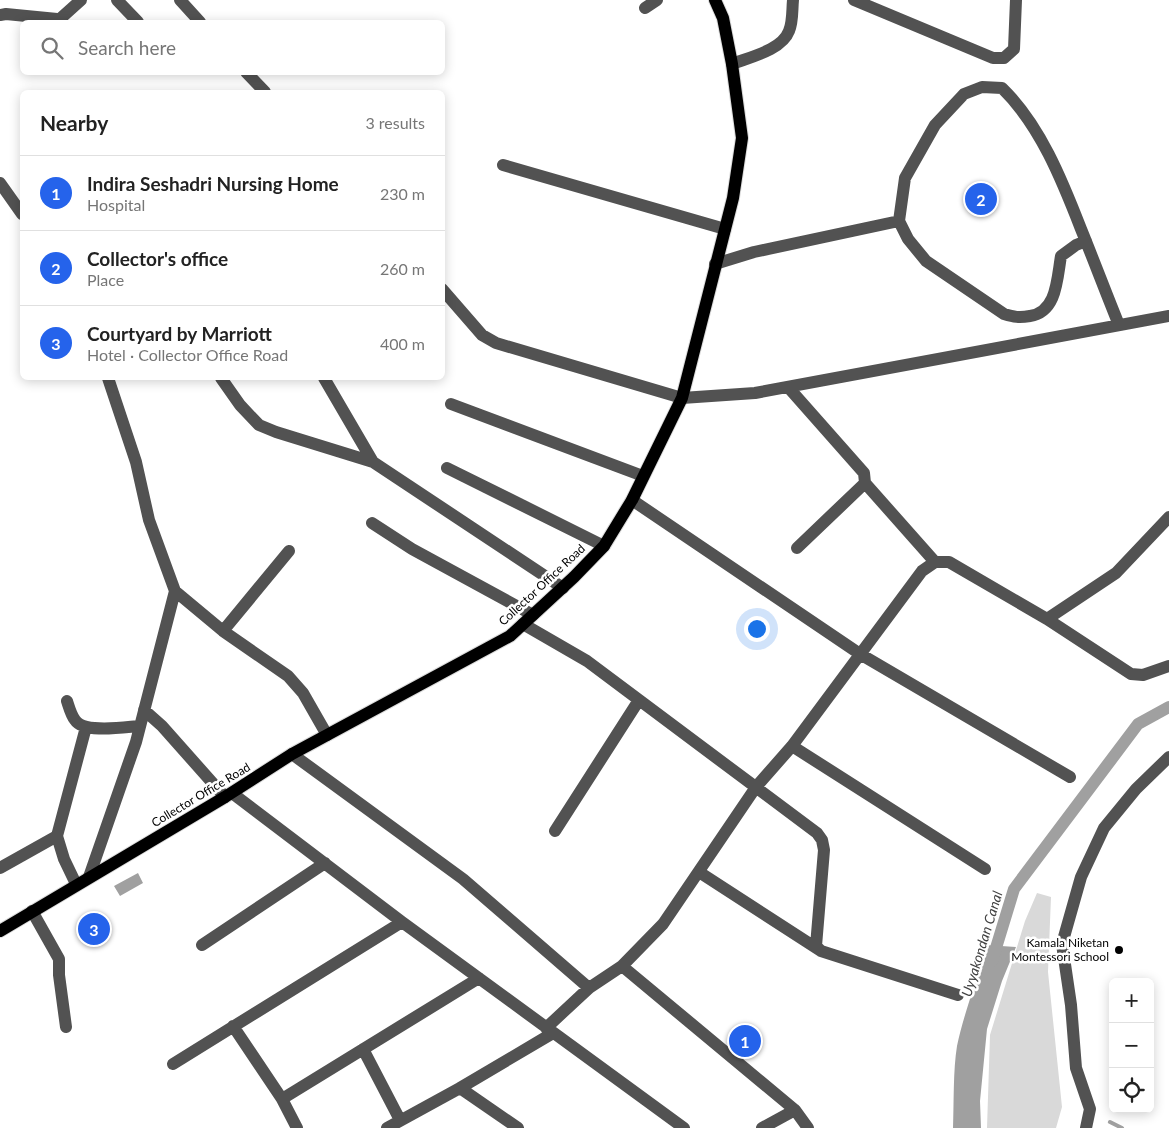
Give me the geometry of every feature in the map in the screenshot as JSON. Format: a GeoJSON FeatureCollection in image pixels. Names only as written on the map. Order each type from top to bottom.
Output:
{"type":"FeatureCollection","features":[{"type":"Feature","properties":{"kind":"main road","name":"Collector Office Road"},"geometry":{"type":"LineString","coordinates":[[0,931],[76,884],[229,795],[292,754],[510,636],[563,588],[604,546],[632,500],[682,398],[715,264],[734,198],[742,138],[732,64],[723,18],[715,0]]}},
{"type":"Feature","properties":{"kind":"street"},"geometry":{"type":"LineString","coordinates":[[0,15],[57,19],[61,18],[81,0]]}},
{"type":"Feature","properties":{"kind":"street"},"geometry":{"type":"LineString","coordinates":[[117,0],[136,20]]}},
{"type":"Feature","properties":{"kind":"street"},"geometry":{"type":"LineString","coordinates":[[180,0],[198,20]]}},
{"type":"Feature","properties":{"kind":"street"},"geometry":{"type":"LineString","coordinates":[[645,8],[657,0]]}},
{"type":"Feature","properties":{"kind":"street"},"geometry":{"type":"LineString","coordinates":[[732,64],[783,42],[790,30],[793,0]]}},
{"type":"Feature","properties":{"kind":"street"},"geometry":{"type":"LineString","coordinates":[[854,0],[993,58],[1004,58],[1014,49],[1016,0]]}},
{"type":"Feature","properties":{"kind":"street"},"geometry":{"type":"LineString","coordinates":[[249,75],[263,90]]}},
{"type":"Feature","properties":{"kind":"street"},"geometry":{"type":"LineString","coordinates":[[1086,241],[1076,245],[1061,256],[1056,285],[1049,306],[1040,315],[1016,318],[1004,314],[926,261],[908,239],[899,221],[905,178],[935,125],[964,94],[982,87],[1002,88],[1014,100],[1041,140],[1066,189],[1119,325]]}},
{"type":"Feature","properties":{"kind":"street"},"geometry":{"type":"LineString","coordinates":[[503,165],[726,229]]}},
{"type":"Feature","properties":{"kind":"street"},"geometry":{"type":"LineString","coordinates":[[0,182],[20,211]]}},
{"type":"Feature","properties":{"kind":"street"},"geometry":{"type":"LineString","coordinates":[[715,264],[754,252],[899,221]]}},
{"type":"Feature","properties":{"kind":"street"},"geometry":{"type":"LineString","coordinates":[[445,294],[478,332],[496,343],[682,398],[754,393],[1169,316]]}},
{"type":"Feature","properties":{"kind":"street"},"geometry":{"type":"LineString","coordinates":[[109,380],[136,462],[149,520],[176,591],[223,631],[288,676],[302,693],[327,735]]}},
{"type":"Feature","properties":{"kind":"street"},"geometry":{"type":"LineString","coordinates":[[222,380],[259,425],[266,429],[373,462],[563,588]]}},
{"type":"Feature","properties":{"kind":"street"},"geometry":{"type":"LineString","coordinates":[[325,380],[373,462]]}},
{"type":"Feature","properties":{"kind":"street"},"geometry":{"type":"LineString","coordinates":[[788,387],[864,473],[865,484],[935,562]]}},
{"type":"Feature","properties":{"kind":"street"},"geometry":{"type":"LineString","coordinates":[[451,404],[643,476]]}},
{"type":"Feature","properties":{"kind":"street"},"geometry":{"type":"LineString","coordinates":[[447,468],[604,546]]}},
{"type":"Feature","properties":{"kind":"street"},"geometry":{"type":"LineString","coordinates":[[797,548],[865,484]]}},
{"type":"Feature","properties":{"kind":"street"},"geometry":{"type":"LineString","coordinates":[[632,500],[860,654],[1070,777]]}},
{"type":"Feature","properties":{"kind":"street"},"geometry":{"type":"LineString","coordinates":[[1047,619],[1116,573],[1169,517]]}},
{"type":"Feature","properties":{"kind":"street"},"geometry":{"type":"LineString","coordinates":[[372,523],[412,549],[533,615]]}},
{"type":"Feature","properties":{"kind":"street"},"geometry":{"type":"LineString","coordinates":[[223,631],[289,551]]}},
{"type":"Feature","properties":{"kind":"street"},"geometry":{"type":"LineString","coordinates":[[387,1128],[460,1088],[549,1030],[589,988],[622,966],[663,924],[756,787],[792,746],[922,571],[935,562],[949,562],[1047,619],[1131,674],[1143,674],[1169,666]]}},
{"type":"Feature","properties":{"kind":"street"},"geometry":{"type":"LineString","coordinates":[[89,877],[140,726],[176,591]]}},
{"type":"Feature","properties":{"kind":"street"},"geometry":{"type":"LineString","coordinates":[[523,624],[587,662],[817,833],[822,840],[824,850],[816,946],[821,951]]}},
{"type":"Feature","properties":{"kind":"street"},"geometry":{"type":"LineString","coordinates":[[555,831],[639,700]]}},
{"type":"Feature","properties":{"kind":"street"},"geometry":{"type":"LineString","coordinates":[[67,701],[76,721],[86,728],[140,726]]}},
{"type":"Feature","properties":{"kind":"street"},"geometry":{"type":"LineString","coordinates":[[144,710],[229,795],[325,863],[402,922],[684,1128]]}},
{"type":"Feature","properties":{"kind":"street"},"geometry":{"type":"LineString","coordinates":[[76,884],[64,859],[57,836],[86,728]]}},
{"type":"Feature","properties":{"kind":"street"},"geometry":{"type":"LineString","coordinates":[[792,746],[985,869]]}},
{"type":"Feature","properties":{"kind":"street"},"geometry":{"type":"LineString","coordinates":[[292,754],[463,879],[589,988]]}},
{"type":"Feature","properties":{"kind":"street"},"geometry":{"type":"LineString","coordinates":[[1086,1128],[1090,1109],[1076,1068],[1071,1005],[1062,944],[1081,877],[1104,828],[1136,789],[1169,757]]}},
{"type":"Feature","properties":{"kind":"street"},"geometry":{"type":"LineString","coordinates":[[0,868],[57,836]]}},
{"type":"Feature","properties":{"kind":"street"},"geometry":{"type":"LineString","coordinates":[[202,945],[325,863]]}},
{"type":"Feature","properties":{"kind":"street"},"geometry":{"type":"LineString","coordinates":[[699,872],[821,951],[958,995]]}},
{"type":"Feature","properties":{"kind":"street"},"geometry":{"type":"LineString","coordinates":[[32,912],[59,959],[66,1027]]}},
{"type":"Feature","properties":{"kind":"street"},"geometry":{"type":"LineString","coordinates":[[173,1064],[402,922]]}},
{"type":"Feature","properties":{"kind":"street"},"geometry":{"type":"LineString","coordinates":[[622,966],[795,1110],[808,1128]]}},
{"type":"Feature","properties":{"kind":"street"},"geometry":{"type":"LineString","coordinates":[[282,1099],[479,978]]}},
{"type":"Feature","properties":{"kind":"street"},"geometry":{"type":"LineString","coordinates":[[234,1026],[282,1099],[297,1128]]}},
{"type":"Feature","properties":{"kind":"street"},"geometry":{"type":"LineString","coordinates":[[363,1049],[400,1120]]}},
{"type":"Feature","properties":{"kind":"street"},"geometry":{"type":"LineString","coordinates":[[460,1088],[518,1128]]}},
{"type":"Feature","properties":{"kind":"street"},"geometry":{"type":"LineString","coordinates":[[762,1128],[795,1110]]}},
{"type":"Feature","properties":{"kind":"shaded area"},"geometry":{"type":"Polygon","coordinates":[[[138,873],[143,883],[120,896],[114,886],[138,873]]]}},
{"type":"Feature","properties":{"kind":"shaded area"},"geometry":{"type":"Polygon","coordinates":[[[1037,893],[1051,897],[1048,972],[1062,1107],[1056,1128],[987,1128],[990,1035],[1025,921],[1037,893]]]}},
{"type":"Feature","properties":{"kind":"shaded area"},"geometry":{"type":"Polygon","coordinates":[[[986,945],[1016,947],[1002,981],[987,1029],[980,1101],[981,1128],[953,1128],[954,1076],[957,1046],[986,945]]]}},
{"type":"Feature","properties":{"kind":"waterway","name":"Uyyakondan Canal"},"geometry":{"type":"LineString","coordinates":[[992,961],[1014,889],[1138,724],[1169,707]]}},
{"type":"Feature","properties":{"kind":"waterway"},"geometry":{"type":"LineString","coordinates":[[1110,1122],[1122,1128]]}},
{"type":"Feature","properties":{"kind":"place","name":"Collector's office"},"geometry":{"type":"Point","coordinates":[981,199]}},
{"type":"Feature","properties":{"kind":"place","name":"Courtyard by Marriott"},"geometry":{"type":"Point","coordinates":[94,929]}},
{"type":"Feature","properties":{"kind":"place","name":"Kamala Niketan Montessori School"},"geometry":{"type":"Point","coordinates":[1119,950]}},
{"type":"Feature","properties":{"kind":"place","name":"Indira Seshadri Nursing Home"},"geometry":{"type":"Point","coordinates":[745,1041]}}]}
